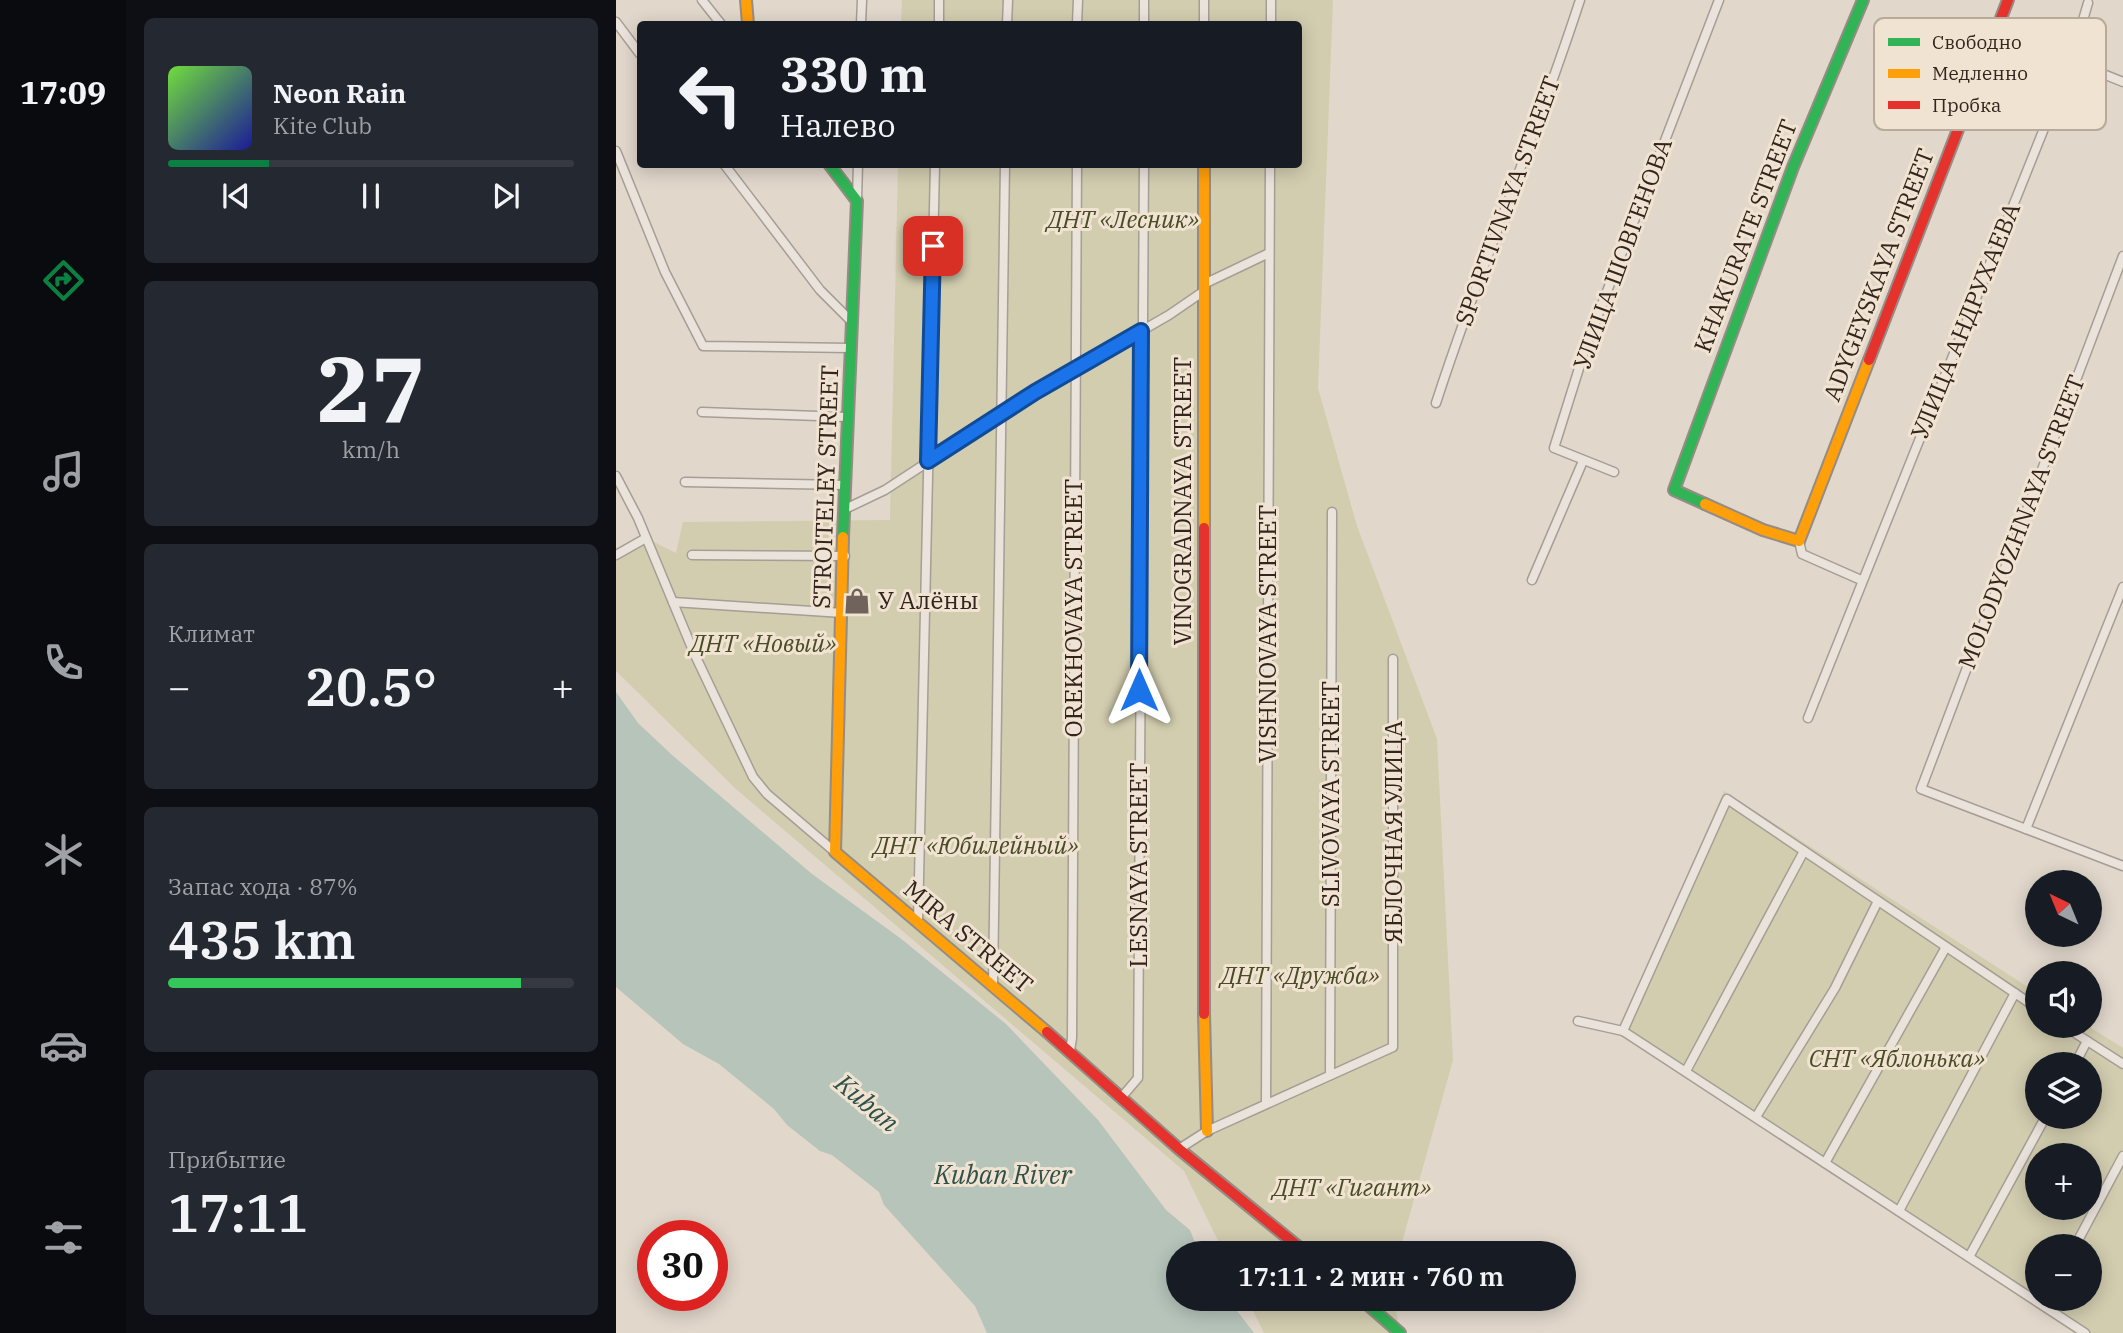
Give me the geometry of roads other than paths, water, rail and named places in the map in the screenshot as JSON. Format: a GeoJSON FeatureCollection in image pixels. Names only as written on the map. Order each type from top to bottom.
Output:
{"type":"FeatureCollection","features":[{"type":"Feature","properties":{"kind":"street"},"geometry":{"type":"LineString","coordinates":[[702,0],[719,21]]}},
{"type":"Feature","properties":{"kind":"street"},"geometry":{"type":"LineString","coordinates":[[746,0],[748,21]]}},
{"type":"Feature","properties":{"kind":"street"},"geometry":{"type":"LineString","coordinates":[[861,21],[862,0]]}},
{"type":"Feature","properties":{"kind":"street"},"geometry":{"type":"LineString","coordinates":[[939,0],[939,21]]}},
{"type":"Feature","properties":{"kind":"street"},"geometry":{"type":"LineString","coordinates":[[1007,21],[1008,0]]}},
{"type":"Feature","properties":{"kind":"street"},"geometry":{"type":"LineString","coordinates":[[1077,21],[1078,0]]}},
{"type":"Feature","properties":{"kind":"street"},"geometry":{"type":"LineString","coordinates":[[1144,0],[1144,21]]}},
{"type":"Feature","properties":{"kind":"street"},"geometry":{"type":"LineString","coordinates":[[1204,0],[1204,21]]}},
{"type":"Feature","properties":{"kind":"street"},"geometry":{"type":"LineString","coordinates":[[1271,0],[1271,21]]}},
{"type":"Feature","properties":{"kind":"street","name":"SPORTIVNAYA STREET"},"geometry":{"type":"LineString","coordinates":[[1437,403],[1465,315],[1546,104],[1580,0]]}},
{"type":"Feature","properties":{"kind":"street","name":"УЛИЦА ШОВГЕНОВА"},"geometry":{"type":"LineString","coordinates":[[1614,472],[1554,448],[1586,346],[1719,0]]}},
{"type":"Feature","properties":{"kind":"street","name":"KHAKURATE STREET"},"geometry":{"type":"LineString","coordinates":[[1799,541],[1763,530],[1674,490],[1793,167],[1863,0]]}},
{"type":"Feature","properties":{"kind":"street","name":"ADYGEYSKAYA STREET"},"geometry":{"type":"LineString","coordinates":[[2001,18],[2008,0]]}},
{"type":"Feature","properties":{"kind":"street"},"geometry":{"type":"LineString","coordinates":[[2079,0],[2089,2]]}},
{"type":"Feature","properties":{"kind":"street"},"geometry":{"type":"LineString","coordinates":[[616,22],[637,50]]}},
{"type":"Feature","properties":{"kind":"street"},"geometry":{"type":"LineString","coordinates":[[2106,75],[2123,82]]}},
{"type":"Feature","properties":{"kind":"street","name":"ADYGEYSKAYA STREET"},"geometry":{"type":"LineString","coordinates":[[1799,541],[1958,130]]}},
{"type":"Feature","properties":{"kind":"street","name":"УЛИЦА АНДРУХАЕВА"},"geometry":{"type":"LineString","coordinates":[[1808,718],[2043,130]]}},
{"type":"Feature","properties":{"kind":"street"},"geometry":{"type":"LineString","coordinates":[[616,151],[665,272],[702,346],[851,348]]}},
{"type":"Feature","properties":{"kind":"street"},"geometry":{"type":"LineString","coordinates":[[727,168],[820,290],[852,322]]}},
{"type":"Feature","properties":{"kind":"street"},"geometry":{"type":"LineString","coordinates":[[832,168],[857,201]]}},
{"type":"Feature","properties":{"kind":"street","name":"STROITELEY STREET"},"geometry":{"type":"LineString","coordinates":[[835,852],[845,556],[846,417],[858,168]]}},
{"type":"Feature","properties":{"kind":"street"},"geometry":{"type":"LineString","coordinates":[[918,923],[935,168]]}},
{"type":"Feature","properties":{"kind":"street"},"geometry":{"type":"LineString","coordinates":[[993,984],[1005,168]]}},
{"type":"Feature","properties":{"kind":"street","name":"OREKHOVAYA STREET"},"geometry":{"type":"LineString","coordinates":[[1070,1051],[1077,168]]}},
{"type":"Feature","properties":{"kind":"street","name":"LESNAYA STREET"},"geometry":{"type":"LineString","coordinates":[[1121,1098],[1138,1078],[1144,168]]}},
{"type":"Feature","properties":{"kind":"street","name":"VINOGRADNAYA STREET"},"geometry":{"type":"LineString","coordinates":[[1204,168],[1204,1009],[1207,1130]]}},
{"type":"Feature","properties":{"kind":"street","name":"VISHNIOVAYA STREET"},"geometry":{"type":"LineString","coordinates":[[1266,1103],[1267,254],[1270,168]]}},
{"type":"Feature","properties":{"kind":"street"},"geometry":{"type":"LineString","coordinates":[[845,509],[885,490],[1141,331],[1204,287],[1267,254]]}},
{"type":"Feature","properties":{"kind":"street","name":"MOLODYOZHNAYA STREET"},"geometry":{"type":"LineString","coordinates":[[2026,829],[1922,789],[2123,256]]}},
{"type":"Feature","properties":{"kind":"street"},"geometry":{"type":"LineString","coordinates":[[702,412],[846,417]]}},
{"type":"Feature","properties":{"kind":"street"},"geometry":{"type":"LineString","coordinates":[[1532,580],[1583,461]]}},
{"type":"Feature","properties":{"kind":"street","name":"MIRA STREET"},"geometry":{"type":"LineString","coordinates":[[616,476],[753,777],[767,794],[993,984],[1179,1149],[1291,1241]]}},
{"type":"Feature","properties":{"kind":"street"},"geometry":{"type":"LineString","coordinates":[[685,482],[846,485]]}},
{"type":"Feature","properties":{"kind":"street","name":"SLIVOVAYA STREET"},"geometry":{"type":"LineString","coordinates":[[1330,1075],[1332,512]]}},
{"type":"Feature","properties":{"kind":"street"},"geometry":{"type":"LineString","coordinates":[[616,555],[646,538]]}},
{"type":"Feature","properties":{"kind":"street"},"geometry":{"type":"LineString","coordinates":[[1799,541],[1802,554],[1861,580]]}},
{"type":"Feature","properties":{"kind":"street"},"geometry":{"type":"LineString","coordinates":[[692,555],[845,556]]}},
{"type":"Feature","properties":{"kind":"street"},"geometry":{"type":"LineString","coordinates":[[2123,587],[2026,829],[2123,866]]}},
{"type":"Feature","properties":{"kind":"street"},"geometry":{"type":"LineString","coordinates":[[673,601],[843,613]]}},
{"type":"Feature","properties":{"kind":"street","name":"ЯБЛОЧНАЯ УЛИЦА"},"geometry":{"type":"LineString","coordinates":[[1330,1075],[1393,1047],[1393,659]]}},
{"type":"Feature","properties":{"kind":"street"},"geometry":{"type":"LineString","coordinates":[[1623,1031],[1727,799],[2025,1000]]}},
{"type":"Feature","properties":{"kind":"street"},"geometry":{"type":"LineString","coordinates":[[1686,1071],[1804,851]]}},
{"type":"Feature","properties":{"kind":"street"},"geometry":{"type":"LineString","coordinates":[[1756,1117],[1835,988],[1878,901]]}},
{"type":"Feature","properties":{"kind":"street"},"geometry":{"type":"LineString","coordinates":[[1825,1163],[1946,947]]}},
{"type":"Feature","properties":{"kind":"street"},"geometry":{"type":"LineString","coordinates":[[1899,1211],[2015,993]]}},
{"type":"Feature","properties":{"kind":"street"},"geometry":{"type":"LineString","coordinates":[[1578,1021],[1623,1031],[1969,1257],[2025,1290]]}},
{"type":"Feature","properties":{"kind":"street"},"geometry":{"type":"LineString","coordinates":[[2082,1038],[2123,1064]]}},
{"type":"Feature","properties":{"kind":"street"},"geometry":{"type":"LineString","coordinates":[[2081,1052],[2087,1041]]}},
{"type":"Feature","properties":{"kind":"street"},"geometry":{"type":"LineString","coordinates":[[1179,1149],[1207,1130],[1330,1075]]}},
{"type":"Feature","properties":{"kind":"street"},"geometry":{"type":"LineString","coordinates":[[1969,1257],[2039,1129]]}},
{"type":"Feature","properties":{"kind":"street"},"geometry":{"type":"LineString","coordinates":[[2081,1234],[2123,1156]]}},
{"type":"Feature","properties":{"kind":"street"},"geometry":{"type":"LineString","coordinates":[[1375,1311],[1400,1333]]}},
{"type":"Feature","properties":{"kind":"street"},"geometry":{"type":"LineString","coordinates":[[2057,1311],[2085,1333]]}},
{"type":"Feature","properties":{"kind":"water","name":"Kuban River"},"geometry":{"type":"Polygon","coordinates":[[[616,692],[638,723],[672,755],[812,874],[900,938],[1006,1024],[1098,1120],[1166,1210],[1190,1230],[1194,1241],[1166,1241],[1166,1311],[1237,1311],[1254,1333],[987,1333],[975,1306],[884,1205],[879,1192],[832,1155],[820,1151],[719,1064],[683,1044],[616,987],[616,692]]]}},
{"type":"Feature","properties":{"kind":"place","name":"У Алёны"},"geometry":{"type":"Point","coordinates":[857,601]}},
{"type":"Feature","properties":{"kind":"park label","name":"ДНТ «Лесник»"},"geometry":{"type":"Point","coordinates":[1123,220]}},
{"type":"Feature","properties":{"kind":"park label","name":"ДНТ «Новый»"},"geometry":{"type":"Point","coordinates":[763,644]}},
{"type":"Feature","properties":{"kind":"park label","name":"ДНТ «Юбилейный»"},"geometry":{"type":"Point","coordinates":[976,846]}},
{"type":"Feature","properties":{"kind":"park label","name":"ДНТ «Дружба»"},"geometry":{"type":"Point","coordinates":[1300,976]}},
{"type":"Feature","properties":{"kind":"park label","name":"СНТ «Яблонька»"},"geometry":{"type":"Point","coordinates":[1897,1059]}},
{"type":"Feature","properties":{"kind":"park label","name":"ДНТ «Гигант»"},"geometry":{"type":"Point","coordinates":[1352,1188]}},
{"type":"Feature","properties":{"kind":"water label","name":"Kuban"},"geometry":{"type":"Point","coordinates":[867,1103]}}]}
